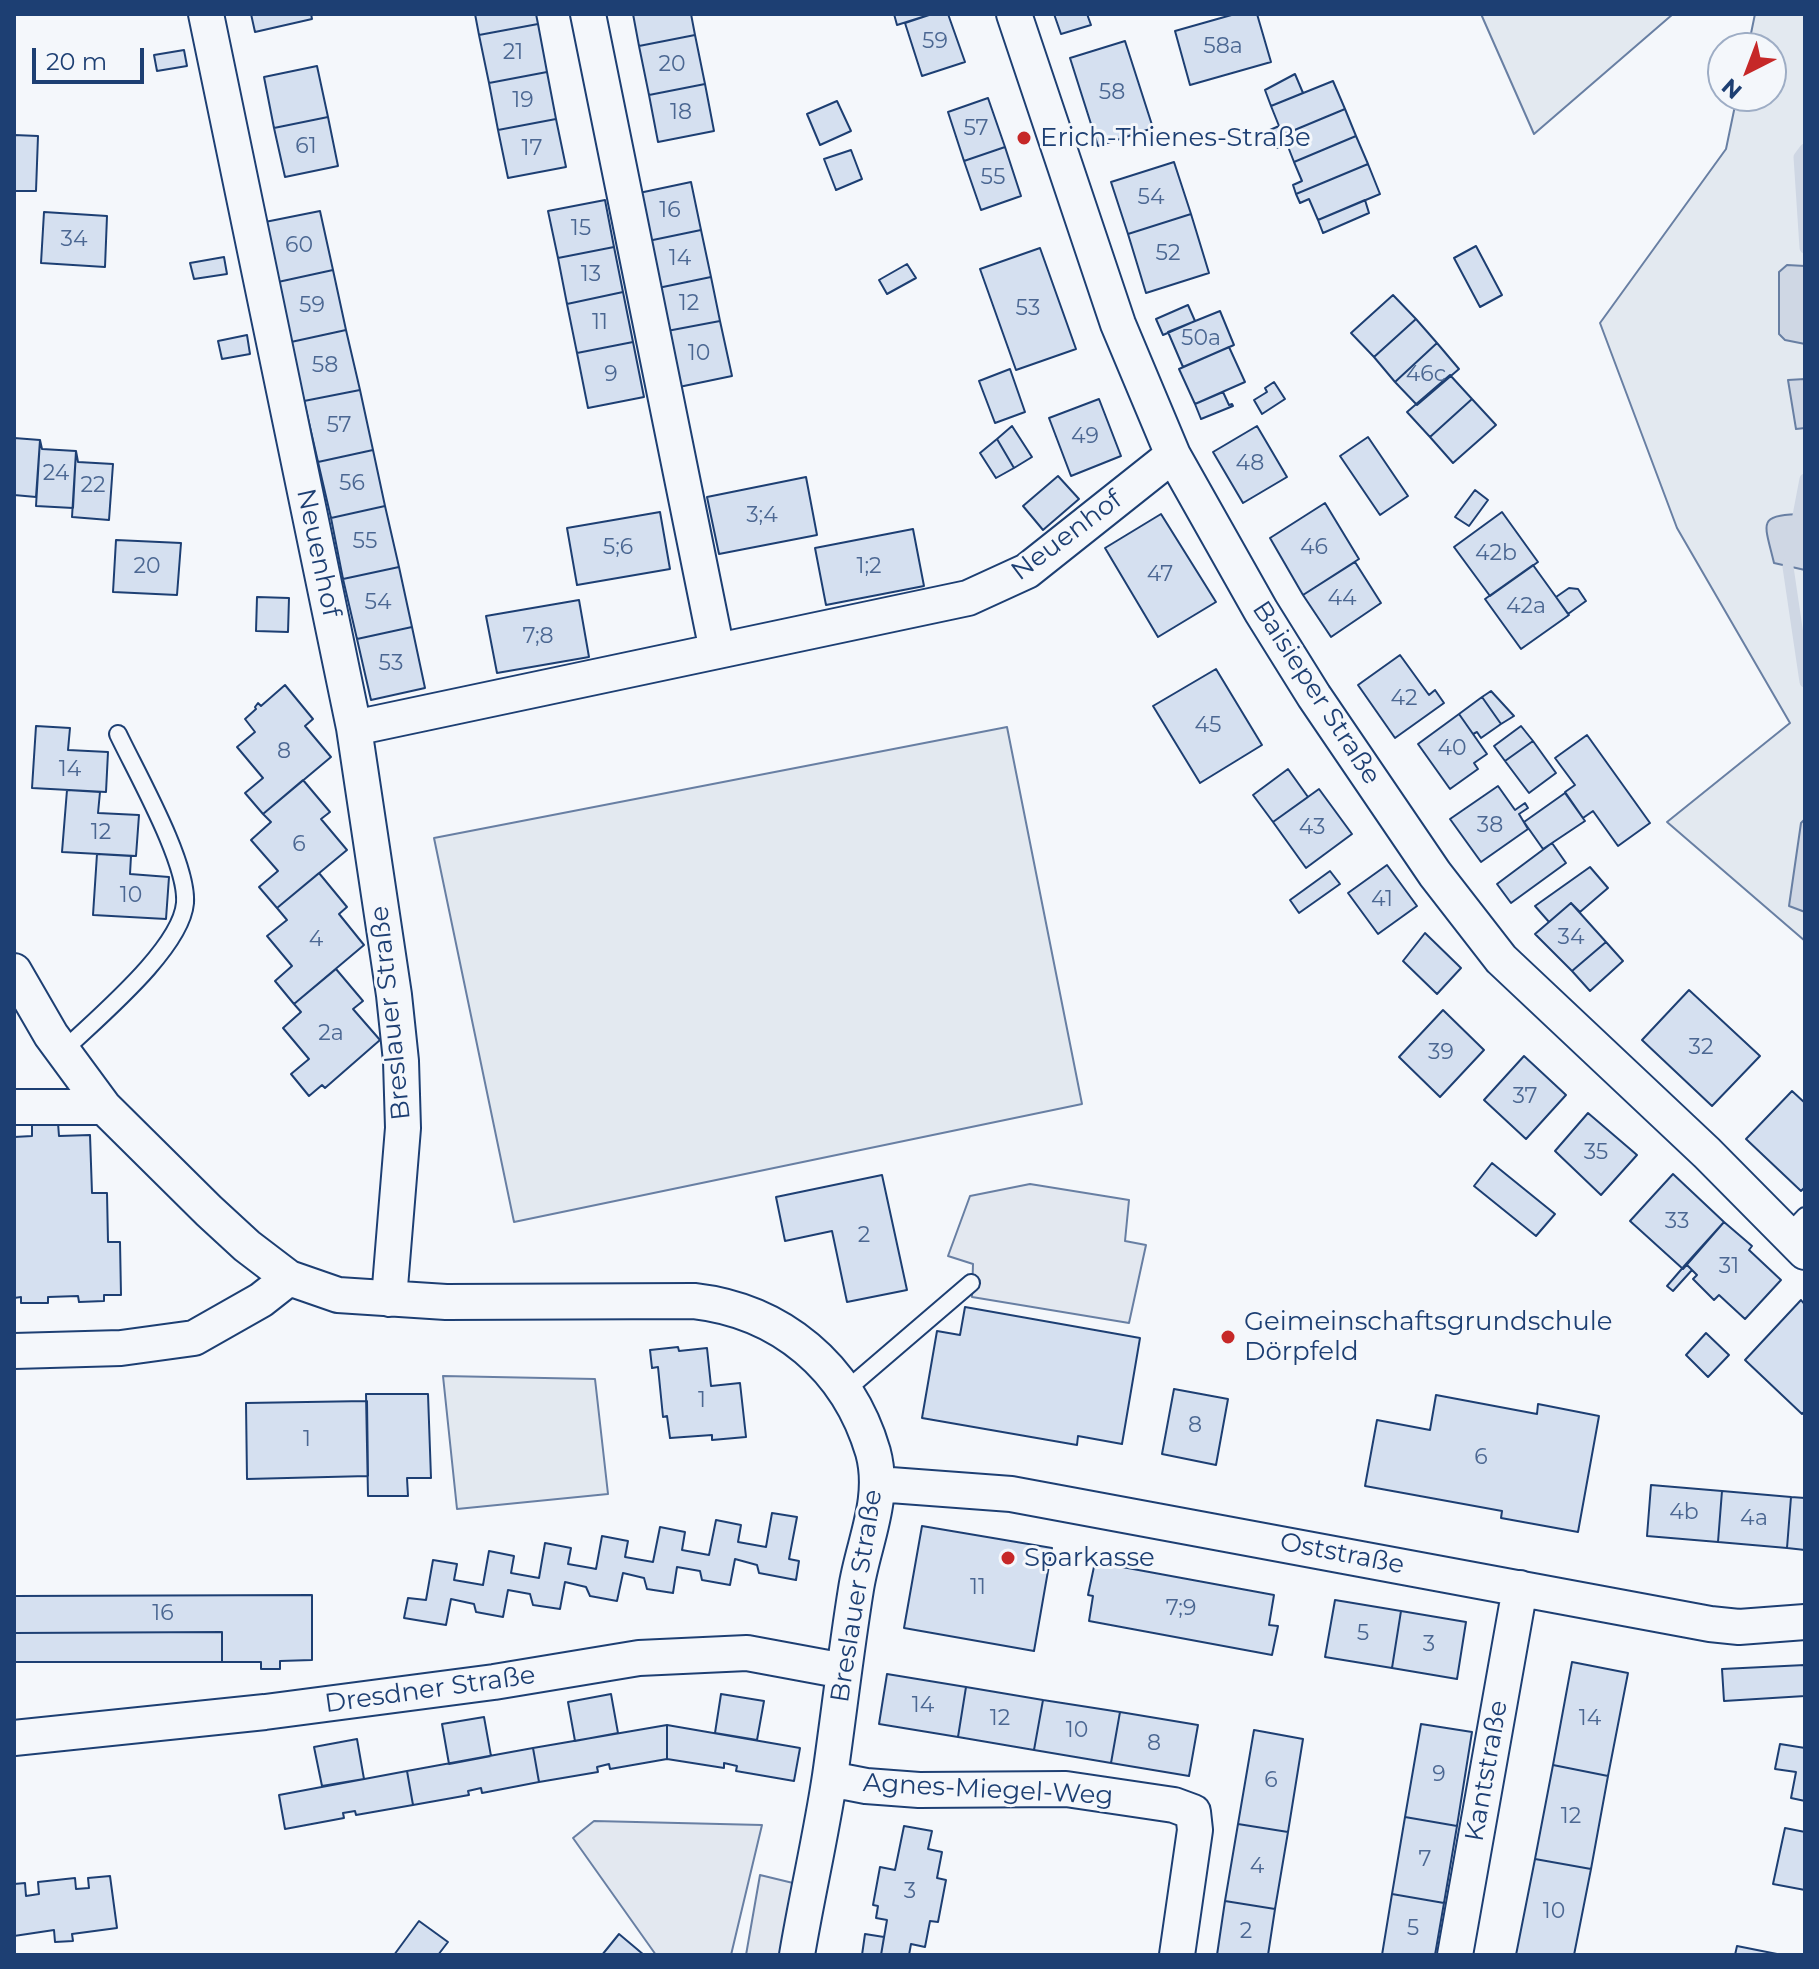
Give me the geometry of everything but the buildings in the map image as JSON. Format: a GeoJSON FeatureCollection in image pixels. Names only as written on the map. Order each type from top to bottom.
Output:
{"type":"FeatureCollection","features":[{"type":"Feature","properties":{"kind":"street","name":"Neuenhof"},"geometry":{"type":"LineString","coordinates":[[206,14],[354,728],[968,598],[1027,571],[1173,455]]}},
{"type":"Feature","properties":{"kind":"street"},"geometry":{"type":"LineString","coordinates":[[588,14],[717,651]]}},
{"type":"Feature","properties":{"kind":"street","name":"Baisieper Straße"},"geometry":{"type":"LineString","coordinates":[[1014,14],[1118,324],[1173,455],[1261,611],[1314,696],[1435,874],[1501,959],[1707,1153],[1799,1234]]}},
{"type":"Feature","properties":{"kind":"street","name":"Breslauer Straße"},"geometry":{"type":"LineString","coordinates":[[354,728],[392,979],[401,1061],[403,1128],[389,1299]]}},
{"type":"Feature","properties":{"kind":"street","name":"Breslauer Straße"},"geometry":{"type":"LineString","coordinates":[[14,971],[63,1051],[104,1107],[163,1169],[218,1220],[289,1278],[310,1288],[338,1295],[389,1299],[446,1302],[694,1301],[721,1304],[750,1313],[796,1338],[832,1371],[845,1391],[873,1453],[877,1484],[873,1522],[857,1584],[830,1779],[797,1955]]}},
{"type":"Feature","properties":{"kind":"street"},"geometry":{"type":"LineString","coordinates":[[14,1107],[104,1107]]}},
{"type":"Feature","properties":{"kind":"street"},"geometry":{"type":"LineString","coordinates":[[14,1351],[121,1348],[194,1338],[261,1300],[289,1278]]}},
{"type":"Feature","properties":{"kind":"street","name":"Oststraße"},"geometry":{"type":"LineString","coordinates":[[877,1484],[1011,1494],[1710,1624],[1739,1627],[1805,1622]]}},
{"type":"Feature","properties":{"kind":"street","name":"Kantstraße"},"geometry":{"type":"LineString","coordinates":[[1455,1955],[1520,1588]]}},
{"type":"Feature","properties":{"kind":"street","name":"Dresdner Straße"},"geometry":{"type":"LineString","coordinates":[[14,1738],[278,1711],[494,1682],[639,1658],[747,1653],[844,1671]]}},
{"type":"Feature","properties":{"kind":"street","name":"Agnes-Miegel-Weg"},"geometry":{"type":"LineString","coordinates":[[830,1779],[866,1786],[919,1790],[1066,1789],[1174,1805],[1193,1812],[1195,1830],[1177,1955]]}},
{"type":"Feature","properties":{"kind":"lane"},"geometry":{"type":"LineString","coordinates":[[63,1051],[162,953],[176,932],[185,901],[183,876],[176,855],[118,734]]}},
{"type":"Feature","properties":{"kind":"lane"},"geometry":{"type":"LineString","coordinates":[[845,1391],[971,1283]]}},
{"type":"Feature","properties":{"kind":"shaded area"},"geometry":{"type":"Polygon","coordinates":[[[1481,14],[1673,14],[1534,134],[1481,14]]]}},
{"type":"Feature","properties":{"kind":"shaded area"},"geometry":{"type":"Polygon","coordinates":[[[1755,14],[1805,14],[1805,941],[1667,822],[1790,723],[1677,528],[1600,323],[1726,149],[1734,112],[1787,112],[1787,32],[1751,32],[1755,14]]]}},
{"type":"Feature","properties":{"kind":"shaded area"},"geometry":{"type":"Polygon","coordinates":[[[1787,265],[1805,266],[1805,344],[1785,340],[1779,334],[1779,272],[1787,265]]]}},
{"type":"Feature","properties":{"kind":"shaded area"},"geometry":{"type":"Polygon","coordinates":[[[1805,379],[1805,428],[1796,429],[1788,380],[1805,379]]]}},
{"type":"Feature","properties":{"kind":"shaded area"},"geometry":{"type":"Polygon","coordinates":[[[1805,514],[1805,570],[1774,563],[1767,523],[1778,516],[1805,514]]]}},
{"type":"Feature","properties":{"kind":"shaded area"},"geometry":{"type":"Polygon","coordinates":[[[1007,727],[1082,1104],[514,1222],[434,838],[1007,727]]]}},
{"type":"Feature","properties":{"kind":"shaded area"},"geometry":{"type":"Polygon","coordinates":[[[1805,819],[1805,912],[1789,906],[1801,823],[1805,819]]]}},
{"type":"Feature","properties":{"kind":"shaded area"},"geometry":{"type":"Polygon","coordinates":[[[1030,1184],[1129,1200],[1125,1241],[1146,1245],[1129,1323],[972,1297],[973,1264],[948,1256],[970,1196],[1030,1184]]]}},
{"type":"Feature","properties":{"kind":"shaded area"},"geometry":{"type":"Polygon","coordinates":[[[443,1376],[595,1379],[608,1494],[457,1509],[443,1376]]]}},
{"type":"Feature","properties":{"kind":"shaded area"},"geometry":{"type":"Polygon","coordinates":[[[594,1821],[762,1825],[731,1955],[656,1955],[573,1838],[594,1821]]]}},
{"type":"Feature","properties":{"kind":"shaded area"},"geometry":{"type":"Polygon","coordinates":[[[760,1875],[793,1883],[780,1955],[746,1955],[760,1875]]]}},
{"type":"Feature","properties":{"kind":"waterway"},"geometry":{"type":"LineString","coordinates":[[1805,149],[1799,157],[1805,248]]}},
{"type":"Feature","properties":{"kind":"waterway"},"geometry":{"type":"LineString","coordinates":[[1796,526],[1805,479]]}},
{"type":"Feature","properties":{"kind":"waterway"},"geometry":{"type":"LineString","coordinates":[[1790,555],[1788,567],[1805,682]]}},
{"type":"Feature","properties":{"kind":"place","name":"Erich-Thienes-Straße"},"geometry":{"type":"Point","coordinates":[1024,138]}},
{"type":"Feature","properties":{"kind":"place","name":"Geimeinschaftsgrundschule Dörpfeld"},"geometry":{"type":"Point","coordinates":[1228,1337]}},
{"type":"Feature","properties":{"kind":"place","name":"Sparkasse"},"geometry":{"type":"Point","coordinates":[1008,1558]}}]}
